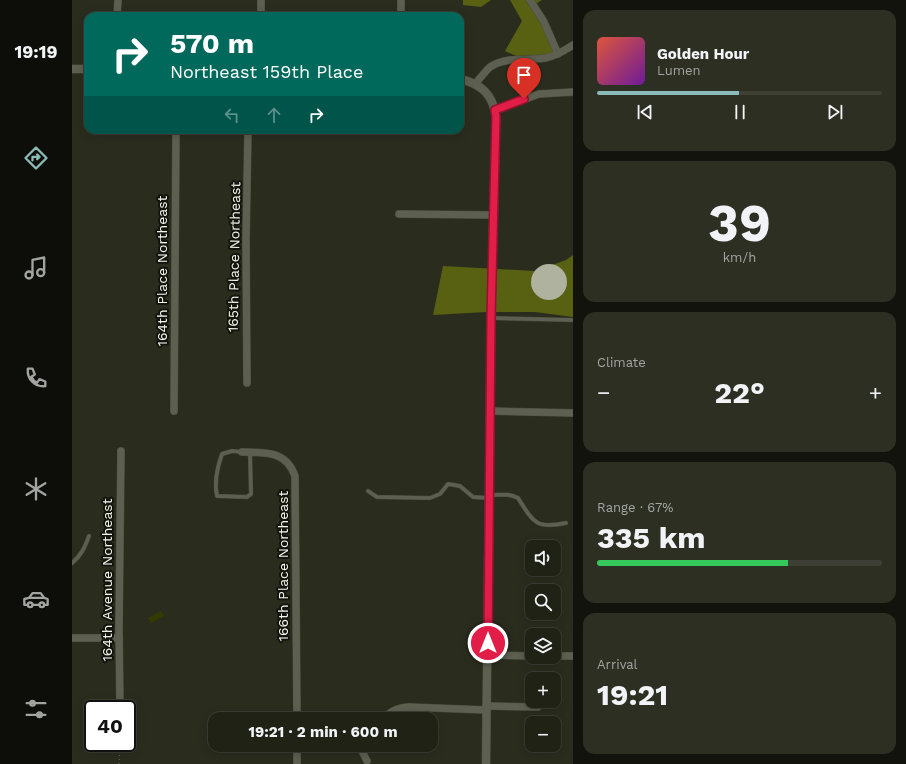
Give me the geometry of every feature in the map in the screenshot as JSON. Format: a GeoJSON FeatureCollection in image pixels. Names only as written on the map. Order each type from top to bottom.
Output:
{"type":"FeatureCollection","features":[{"type":"Feature","properties":{"kind":"street"},"geometry":{"type":"LineString","coordinates":[[118,0],[118,12]]}},
{"type":"Feature","properties":{"kind":"street"},"geometry":{"type":"LineString","coordinates":[[261,12],[262,0]]}},
{"type":"Feature","properties":{"kind":"street"},"geometry":{"type":"LineString","coordinates":[[401,0],[401,12]]}},
{"type":"Feature","properties":{"kind":"street"},"geometry":{"type":"LineString","coordinates":[[530,0],[544,22],[558,54]]}},
{"type":"Feature","properties":{"kind":"street"},"geometry":{"type":"LineString","coordinates":[[476,83],[491,67],[499,63],[511,60],[545,58],[558,54],[573,46]]}},
{"type":"Feature","properties":{"kind":"street"},"geometry":{"type":"LineString","coordinates":[[72,68],[84,69]]}},
{"type":"Feature","properties":{"kind":"street"},"geometry":{"type":"LineString","coordinates":[[464,80],[476,83],[486,91],[495,110],[496,117],[491,318],[486,764]]}},
{"type":"Feature","properties":{"kind":"street"},"geometry":{"type":"LineString","coordinates":[[495,110],[540,94],[573,92]]}},
{"type":"Feature","properties":{"kind":"street","name":"164th Place Northeast"},"geometry":{"type":"LineString","coordinates":[[174,411],[176,134]]}},
{"type":"Feature","properties":{"kind":"street","name":"165th Place Northeast"},"geometry":{"type":"LineString","coordinates":[[247,384],[246,240],[248,134]]}},
{"type":"Feature","properties":{"kind":"street"},"geometry":{"type":"LineString","coordinates":[[399,214],[493,216]]}},
{"type":"Feature","properties":{"kind":"street"},"geometry":{"type":"LineString","coordinates":[[490,411],[573,413]]}},
{"type":"Feature","properties":{"kind":"street","name":"164th Avenue Northeast"},"geometry":{"type":"LineString","coordinates":[[120,700],[121,451]]}},
{"type":"Feature","properties":{"kind":"street","name":"166th Place Northeast"},"geometry":{"type":"LineString","coordinates":[[246,452],[265,453],[278,456],[289,462],[295,476],[297,712]]}},
{"type":"Feature","properties":{"kind":"street"},"geometry":{"type":"LineString","coordinates":[[72,638],[119,638]]}},
{"type":"Feature","properties":{"kind":"street"},"geometry":{"type":"LineString","coordinates":[[487,655],[525,656]]}},
{"type":"Feature","properties":{"kind":"street"},"geometry":{"type":"LineString","coordinates":[[561,656],[573,656]]}},
{"type":"Feature","properties":{"kind":"street"},"geometry":{"type":"LineString","coordinates":[[391,712],[398,708],[408,707],[525,707]]}},
{"type":"Feature","properties":{"kind":"street"},"geometry":{"type":"LineString","coordinates":[[297,752],[297,764]]}},
{"type":"Feature","properties":{"kind":"street"},"geometry":{"type":"LineString","coordinates":[[362,752],[367,761]]}},
{"type":"Feature","properties":{"kind":"lane"},"geometry":{"type":"LineString","coordinates":[[491,318],[573,320]]}},
{"type":"Feature","properties":{"kind":"lane"},"geometry":{"type":"LineString","coordinates":[[232,451],[246,452],[250,494],[247,497],[217,496],[215,488],[218,466],[222,454],[232,451]]}},
{"type":"Feature","properties":{"kind":"lane"},"geometry":{"type":"LineString","coordinates":[[368,491],[378,497],[430,498],[440,494],[448,484],[460,486],[473,497],[514,496],[518,498],[531,518],[538,524],[549,526],[566,523]]}},
{"type":"Feature","properties":{"kind":"lane"},"geometry":{"type":"LineString","coordinates":[[72,563],[78,558],[85,548],[89,536]]}},
{"type":"Feature","properties":{"kind":"path"},"geometry":{"type":"LineString","coordinates":[[119,764],[120,752]]}},
{"type":"Feature","properties":{"kind":"green space"},"geometry":{"type":"Polygon","coordinates":[[[463,0],[491,0],[481,7],[463,5],[463,0]]]}},
{"type":"Feature","properties":{"kind":"green space"},"geometry":{"type":"Polygon","coordinates":[[[510,0],[542,0],[534,5],[558,54],[523,59],[505,51],[522,21],[510,0]]]}},
{"type":"Feature","properties":{"kind":"green space"},"geometry":{"type":"Polygon","coordinates":[[[573,255],[573,317],[535,312],[486,312],[433,315],[443,266],[535,271],[566,260],[573,255]]]}},
{"type":"Feature","properties":{"kind":"green space"},"geometry":{"type":"Polygon","coordinates":[[[161,611],[164,616],[151,623],[148,618],[161,611]]]}},
{"type":"Feature","properties":{"kind":"building"},"geometry":{"type":"Polygon","coordinates":[[[549,264],[562,269],[567,282],[562,295],[549,300],[536,295],[531,282],[536,269],[549,264]]]}},
{"type":"Feature","properties":{"kind":"route"},"geometry":{"type":"LineString","coordinates":[[488,643],[490,364],[495,110],[524,99]]}}]}
